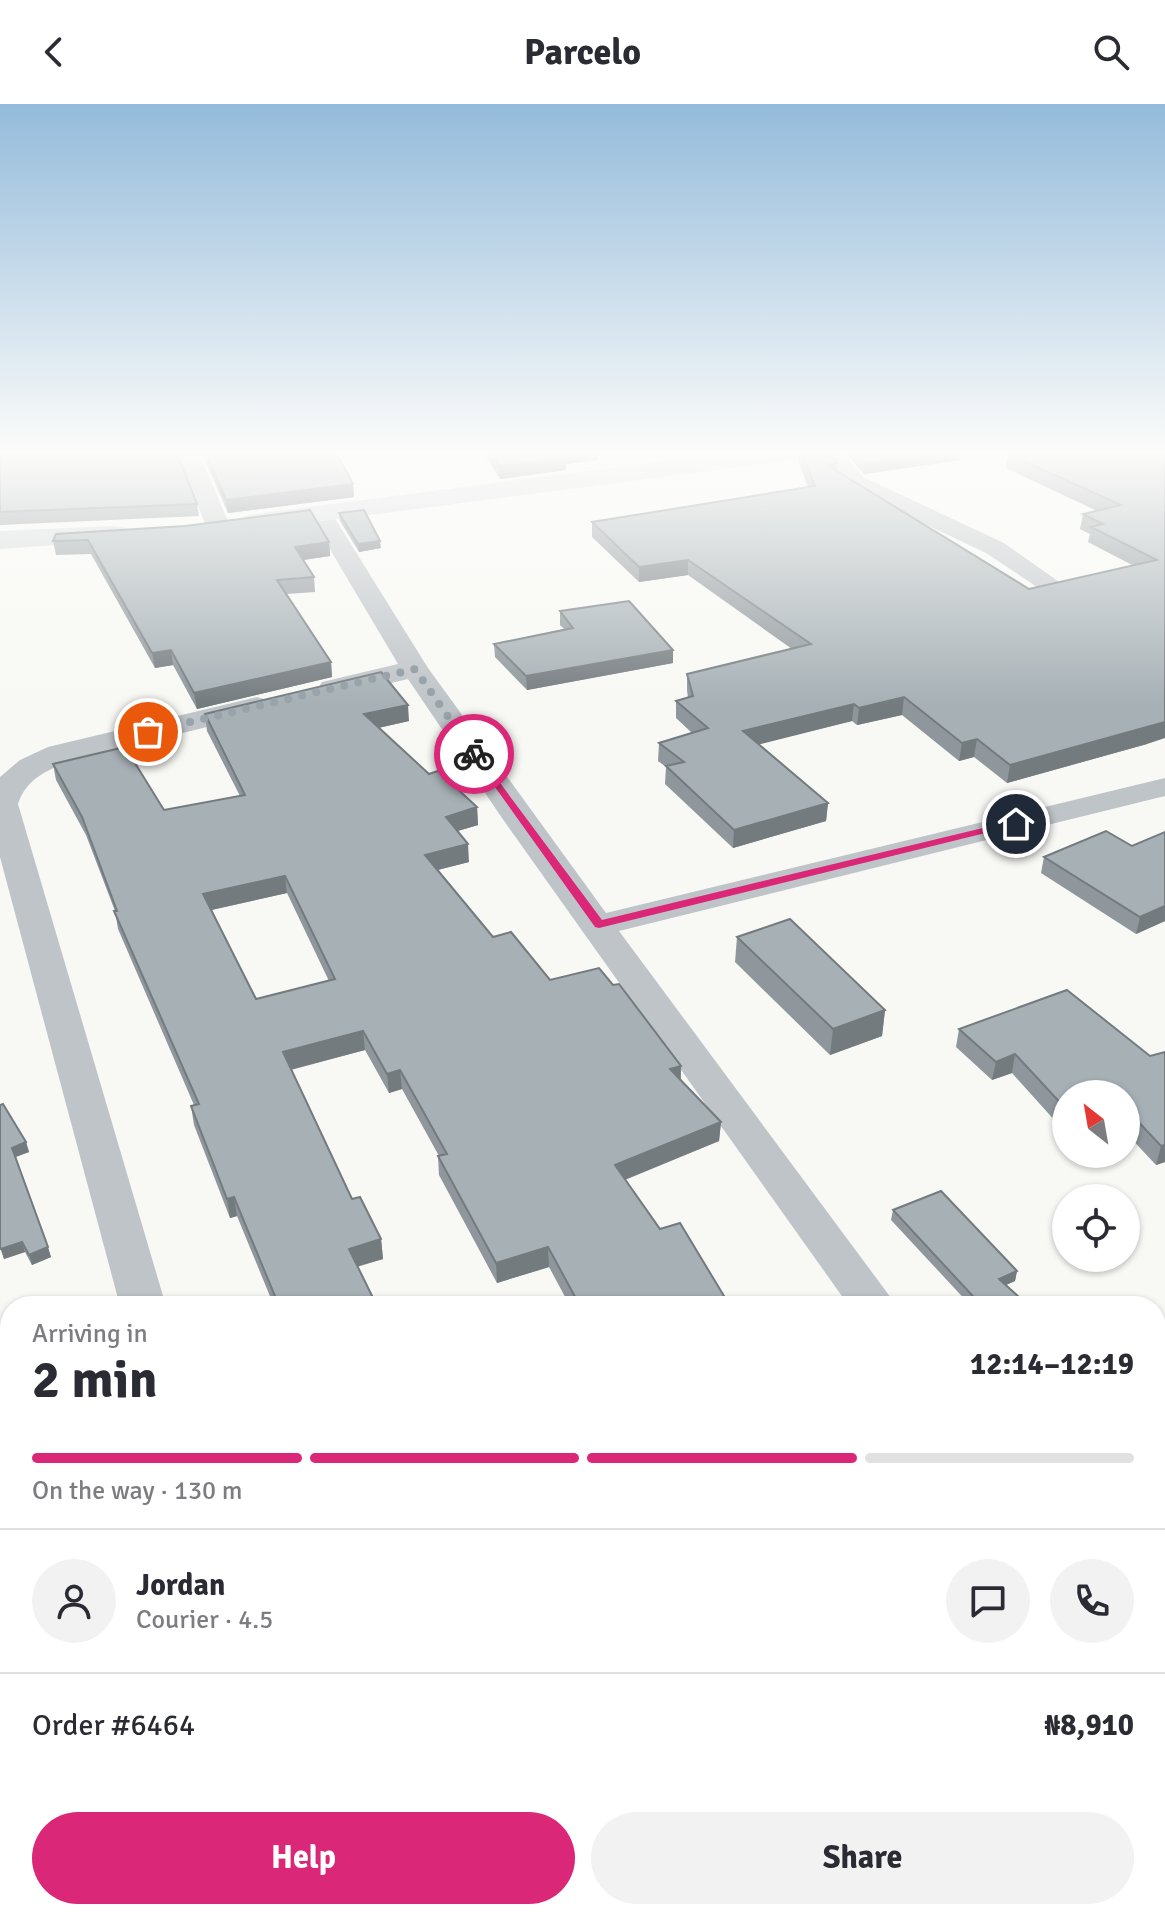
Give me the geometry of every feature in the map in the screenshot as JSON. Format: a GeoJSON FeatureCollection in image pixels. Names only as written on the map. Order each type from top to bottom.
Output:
{"type":"FeatureCollection","features":[{"type":"Feature","properties":{"kind":"street"},"geometry":{"type":"LineString","coordinates":[[0,540],[76,536]]}},
{"type":"Feature","properties":{"kind":"street"},"geometry":{"type":"LineString","coordinates":[[334,536],[415,669],[513,811],[867,1296]]}},
{"type":"Feature","properties":{"kind":"street"},"geometry":{"type":"LineString","coordinates":[[969,536],[995,548],[1049,584]]}},
{"type":"Feature","properties":{"kind":"street"},"geometry":{"type":"LineString","coordinates":[[140,1296],[2,804],[8,785],[29,766],[59,754],[415,669]]}},
{"type":"Feature","properties":{"kind":"street"},"geometry":{"type":"LineString","coordinates":[[599,925],[1165,787]]}},
{"type":"Feature","properties":{"kind":"building"},"geometry":{"type":"Polygon","coordinates":[[[55,536],[325,536],[329,542],[295,547],[314,577],[277,580],[331,662],[194,693],[171,650],[152,653],[88,540],[53,541],[55,536]]]}},
{"type":"Feature","properties":{"kind":"building"},"geometry":{"type":"Polygon","coordinates":[[[353,536],[377,536],[380,541],[358,544],[353,536]]]}},
{"type":"Feature","properties":{"kind":"building"},"geometry":{"type":"Polygon","coordinates":[[[606,536],[942,536],[1029,589],[1157,560],[1108,536],[1165,536],[1165,722],[1010,765],[977,739],[962,743],[904,697],[859,708],[854,704],[743,731],[828,803],[734,830],[666,766],[684,762],[659,743],[708,728],[676,701],[693,696],[687,674],[811,644],[688,560],[639,567],[606,536]]]}},
{"type":"Feature","properties":{"kind":"building"},"geometry":{"type":"Polygon","coordinates":[[[629,601],[673,650],[526,676],[494,644],[573,628],[560,611],[629,601]]]}},
{"type":"Feature","properties":{"kind":"building"},"geometry":{"type":"Polygon","coordinates":[[[381,672],[408,705],[364,714],[429,774],[438,771],[477,807],[446,817],[468,844],[425,855],[493,937],[511,932],[550,980],[599,968],[613,985],[619,984],[681,1066],[670,1069],[721,1122],[615,1165],[660,1229],[680,1223],[724,1296],[575,1296],[548,1247],[496,1263],[438,1156],[447,1154],[400,1070],[387,1074],[363,1031],[283,1052],[352,1199],[360,1197],[381,1239],[349,1249],[372,1296],[275,1296],[234,1197],[227,1199],[191,1106],[199,1104],[114,911],[117,911],[82,817],[53,764],[125,747],[164,810],[245,795],[205,714],[381,672]],[[285,876],[203,894],[256,999],[335,979],[285,876]]]}},
{"type":"Feature","properties":{"kind":"building"},"geometry":{"type":"Polygon","coordinates":[[[1106,831],[1132,846],[1165,832],[1165,906],[1140,917],[1044,857],[1106,831]]]}},
{"type":"Feature","properties":{"kind":"building"},"geometry":{"type":"Polygon","coordinates":[[[790,919],[885,1010],[833,1029],[737,937],[790,919]]]}},
{"type":"Feature","properties":{"kind":"building"},"geometry":{"type":"Polygon","coordinates":[[[1067,990],[1150,1056],[1165,1052],[1165,1145],[1161,1146],[1140,1124],[1140,1080],[1052,1080],[1052,1094],[1015,1054],[996,1062],[959,1029],[1067,990]]]}},
{"type":"Feature","properties":{"kind":"building"},"geometry":{"type":"Polygon","coordinates":[[[3,1104],[26,1142],[12,1148],[48,1247],[29,1255],[22,1242],[0,1247],[0,1105],[3,1104]]]}},
{"type":"Feature","properties":{"kind":"building"},"geometry":{"type":"Polygon","coordinates":[[[941,1191],[1017,1271],[999,1279],[1018,1296],[973,1296],[893,1210],[941,1191]]]}},
{"type":"Feature","properties":{"kind":"way so far"},"geometry":{"type":"LineString","coordinates":[[148,732],[415,669],[474,754]]}},
{"type":"Feature","properties":{"kind":"route"},"geometry":{"type":"LineString","coordinates":[[474,754],[599,925],[1016,824]]}}]}
